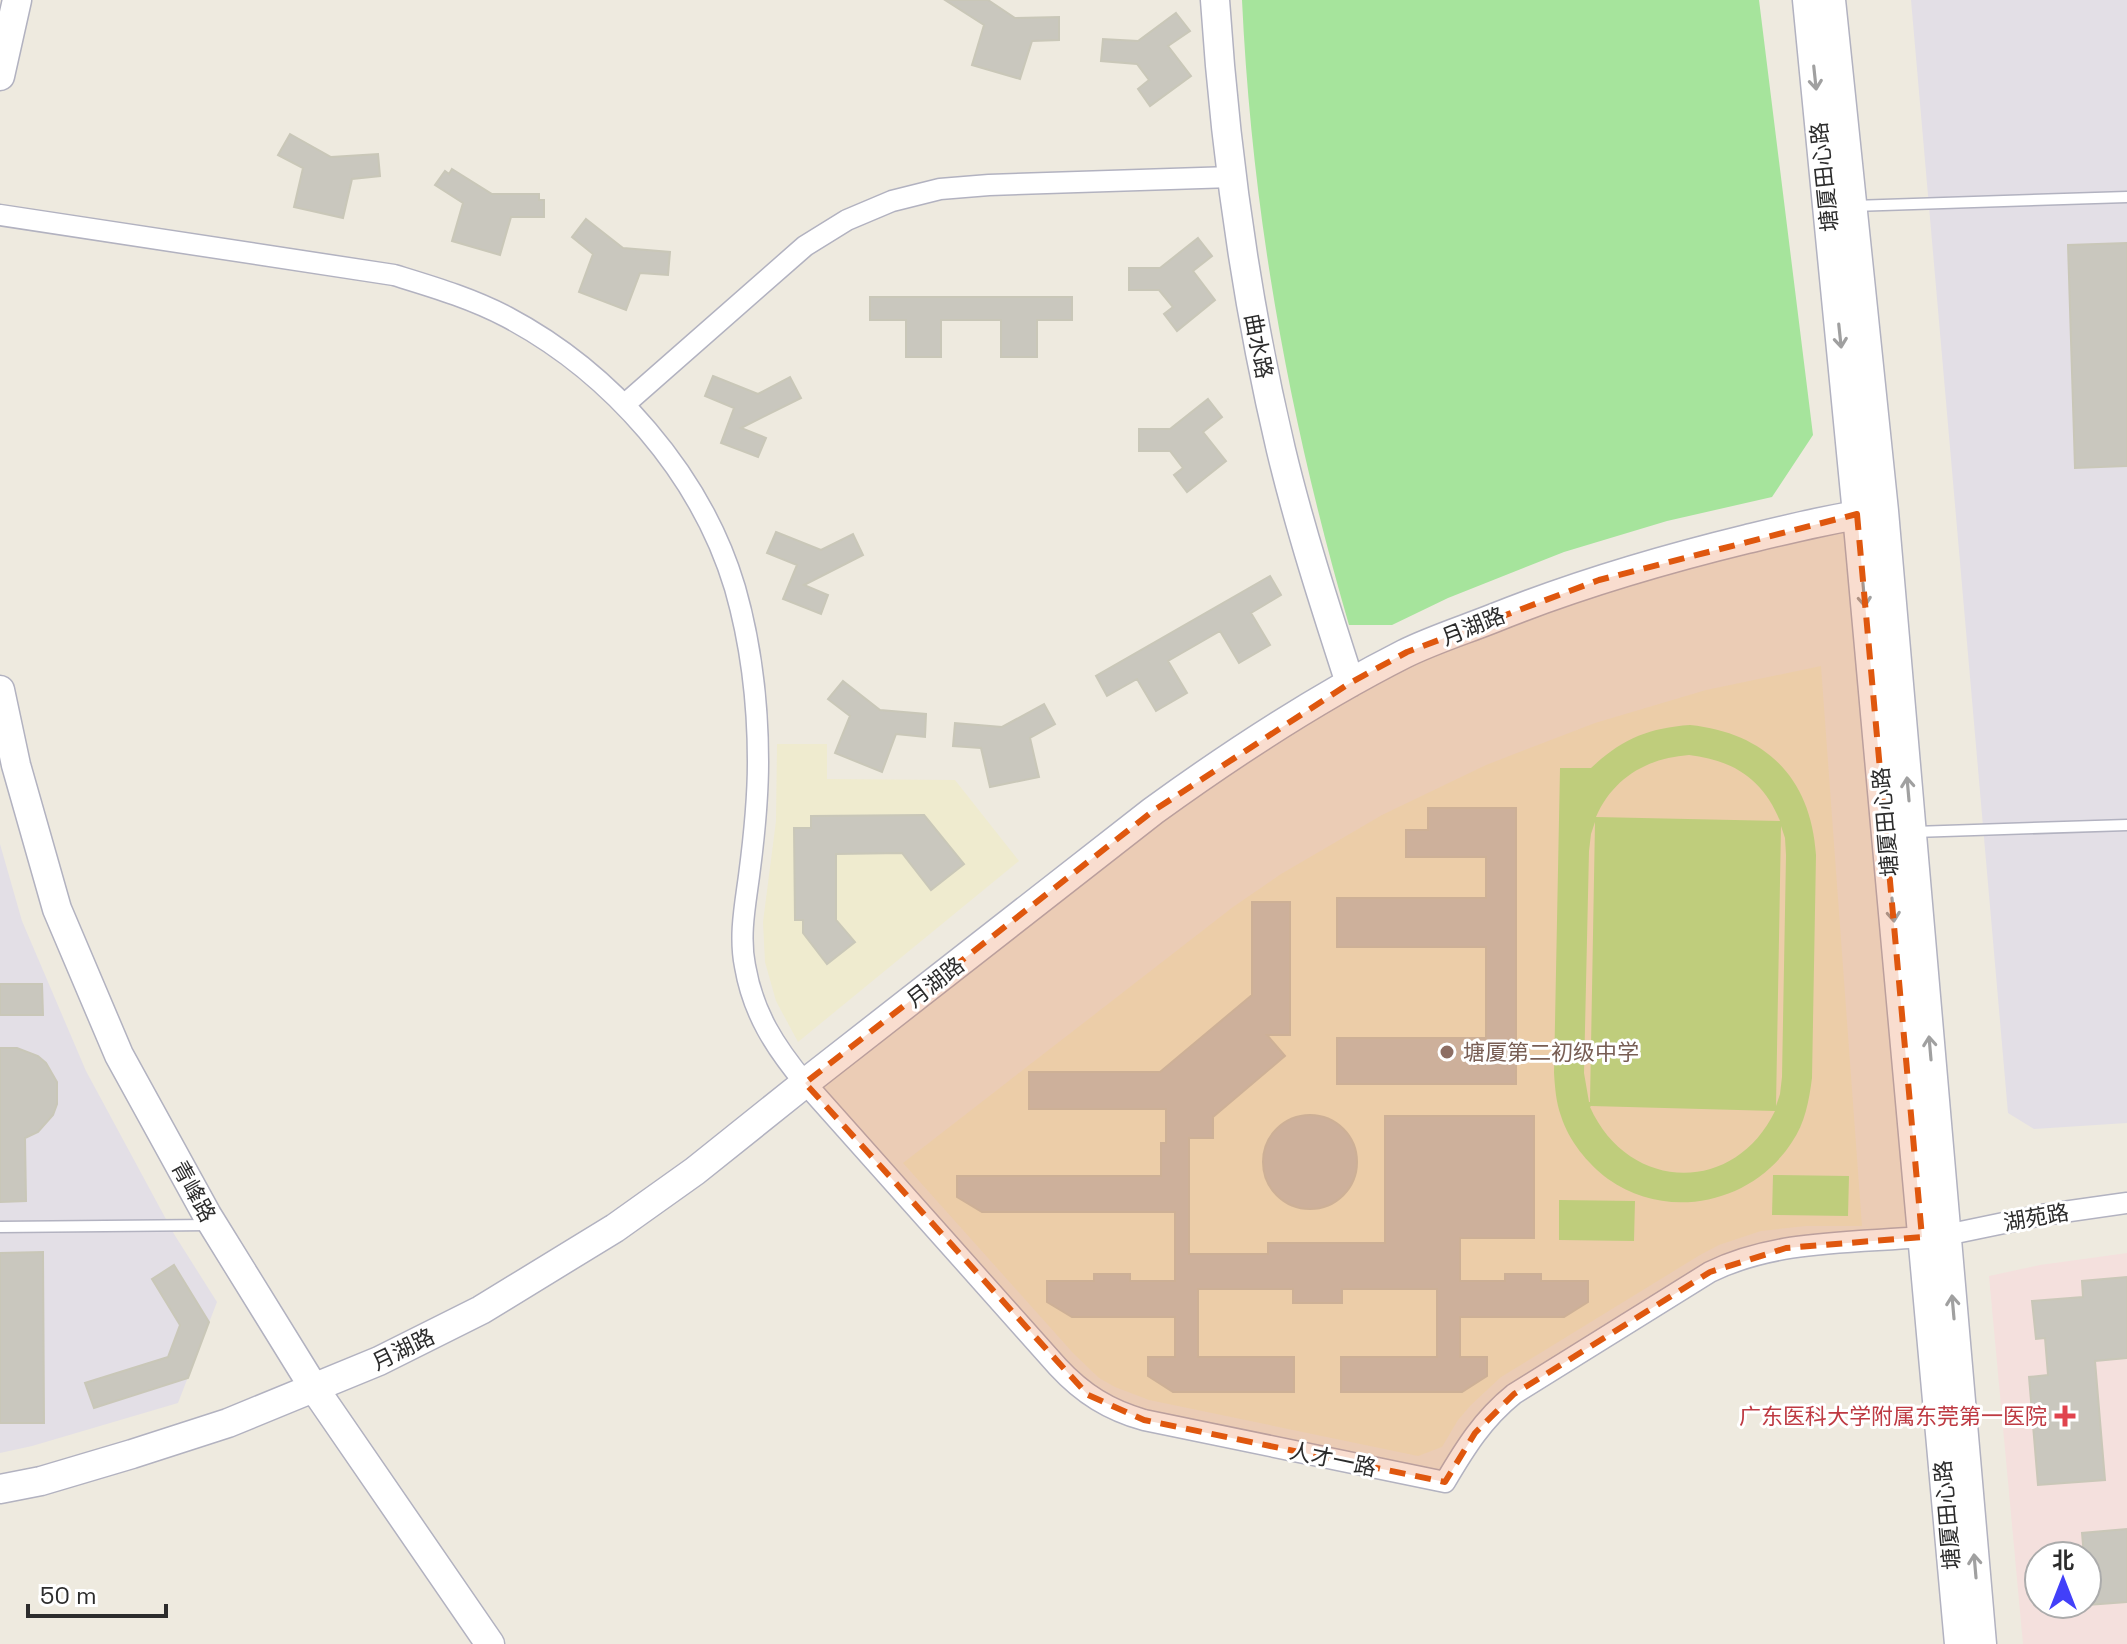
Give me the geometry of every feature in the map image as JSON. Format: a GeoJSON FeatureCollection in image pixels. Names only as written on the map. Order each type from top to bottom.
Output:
{"type":"FeatureCollection","features":[{"type":"Feature","properties":{"kind":"street"},"geometry":{"type":"LineString","coordinates":[[0,76],[17,0]]}},
{"type":"Feature","properties":{"kind":"street","name":"曲水路"},"geometry":{"type":"LineString","coordinates":[[1215,0],[1225,118],[1251,305],[1281,450],[1313,567],[1350,683]]}},
{"type":"Feature","properties":{"kind":"street","name":"塘厦田心路"},"geometry":{"type":"LineString","coordinates":[[1807,0],[1912,832],[1959,1644]]}},
{"type":"Feature","properties":{"kind":"street","name":"塘厦田心路"},"geometry":{"type":"LineString","coordinates":[[1831,0],[1853,206],[1870,513],[1934,1236],[1982,1644]]}},
{"type":"Feature","properties":{"kind":"street"},"geometry":{"type":"LineString","coordinates":[[624,405],[805,246],[847,220],[892,201],[940,189],[989,185],[1232,177]]}},
{"type":"Feature","properties":{"kind":"street"},"geometry":{"type":"LineString","coordinates":[[0,215],[394,275],[452,292],[507,317],[558,348],[605,386],[647,429],[683,478],[712,530],[734,586],[748,644],[758,762],[756,819],[742,921],[745,965],[756,1008],[777,1048],[805,1083]]}},
{"type":"Feature","properties":{"kind":"street","name":"月湖路"},"geometry":{"type":"LineString","coordinates":[[0,1489],[41,1481],[228,1423],[379,1361],[481,1310],[615,1228],[695,1171],[1165,803],[1249,744],[1407,652],[1517,608],[1599,580],[1691,553],[1870,513]]}},
{"type":"Feature","properties":{"kind":"street","name":"青峰路"},"geometry":{"type":"LineString","coordinates":[[0,690],[16,765],[57,909],[119,1055],[212,1225],[314,1388],[490,1644]]}},
{"type":"Feature","properties":{"kind":"street","name":"人才一路"},"geometry":{"type":"LineString","coordinates":[[805,1083],[1071,1382],[1105,1406],[1144,1420],[1445,1482],[1475,1433],[1499,1405],[1710,1272],[1745,1257],[1786,1248],[1934,1236]]}},
{"type":"Feature","properties":{"kind":"street","name":"湖苑路"},"geometry":{"type":"LineString","coordinates":[[1934,1236],[2042,1215],[2127,1203]]}},
{"type":"Feature","properties":{"kind":"lane"},"geometry":{"type":"LineString","coordinates":[[1853,206],[2127,197]]}},
{"type":"Feature","properties":{"kind":"lane"},"geometry":{"type":"LineString","coordinates":[[1912,832],[2127,825]]}},
{"type":"Feature","properties":{"kind":"lane"},"geometry":{"type":"LineString","coordinates":[[0,1227],[212,1225]]}},
{"type":"Feature","properties":{"kind":"highlighted area"},"geometry":{"type":"Polygon","coordinates":[[[1857,514],[1922,1237],[1786,1248],[1710,1272],[1514,1394],[1475,1433],[1445,1482],[1144,1420],[1088,1395],[805,1083],[1153,811],[1350,683],[1407,652],[1599,580],[1857,514]]]}},
{"type":"Feature","properties":{"kind":"shaded area"},"geometry":{"type":"Polygon","coordinates":[[[1911,0],[2127,0],[2127,1123],[2034,1129],[2008,1113],[1911,0]]]}},
{"type":"Feature","properties":{"kind":"shaded area","name":"塘厦第二初级中学"},"geometry":{"type":"Polygon","coordinates":[[[1821,666],[1862,1226],[1806,1226],[1761,1231],[1719,1245],[1501,1377],[1458,1420],[1442,1447],[1418,1456],[1149,1400],[1099,1378],[903,1163],[1233,907],[1281,874],[1382,815],[1486,765],[1595,723],[1706,690],[1821,666]]]}},
{"type":"Feature","properties":{"kind":"shaded area"},"geometry":{"type":"Polygon","coordinates":[[[777,744],[827,744],[827,779],[955,780],[1019,861],[798,1042],[776,1001],[765,962],[763,922],[776,821],[777,744]]]}},
{"type":"Feature","properties":{"kind":"shaded area"},"geometry":{"type":"Polygon","coordinates":[[[0,844],[22,921],[86,1071],[174,1234],[217,1302],[178,1403],[0,1453],[0,844]]]}},
{"type":"Feature","properties":{"kind":"shaded area","name":"广东医科大学附属东莞第一医院"},"geometry":{"type":"Polygon","coordinates":[[[2127,1253],[2127,1644],[2023,1644],[1989,1276],[2040,1265],[2127,1253]]]}},
{"type":"Feature","properties":{"kind":"green space"},"geometry":{"type":"Polygon","coordinates":[[[1242,0],[1759,0],[1813,435],[1772,497],[1667,521],[1564,552],[1448,598],[1392,625],[1349,625],[1308,471],[1277,316],[1254,159],[1242,0]]]}},
{"type":"Feature","properties":{"kind":"green space"},"geometry":{"type":"Polygon","coordinates":[[[1690,725],[1741,738],[1762,749],[1780,764],[1805,803],[1816,855],[1812,1078],[1803,1119],[1792,1142],[1775,1163],[1755,1180],[1708,1200],[1682,1202],[1657,1200],[1632,1192],[1608,1179],[1593,1166],[1564,1125],[1554,1073],[1560,768],[1591,768],[1625,742],[1648,732],[1690,725]],[[1689,755],[1674,757],[1633,772],[1612,791],[1596,817],[1780,821],[1765,794],[1745,774],[1705,758],[1689,755]],[[1595,822],[1591,834],[1584,1073],[1589,1102],[1595,822]],[[1781,826],[1776,1106],[1782,1077],[1786,855],[1781,826]],[[1591,1106],[1607,1135],[1629,1155],[1654,1168],[1681,1173],[1708,1170],[1734,1158],[1757,1139],[1775,1111],[1591,1106]]]}},
{"type":"Feature","properties":{"kind":"green space"},"geometry":{"type":"Polygon","coordinates":[[[1773,1175],[1849,1176],[1848,1216],[1772,1215],[1773,1175]]]}},
{"type":"Feature","properties":{"kind":"green space"},"geometry":{"type":"Polygon","coordinates":[[[1559,1200],[1635,1201],[1634,1241],[1559,1240],[1559,1200]]]}},
{"type":"Feature","properties":{"kind":"building"},"geometry":{"type":"Polygon","coordinates":[[[945,0],[988,0],[1015,18],[1059,17],[1059,40],[1032,41],[1020,79],[972,65],[984,25],[945,0]]]}},
{"type":"Feature","properties":{"kind":"building"},"geometry":{"type":"Polygon","coordinates":[[[1176,13],[1190,31],[1168,46],[1191,76],[1150,106],[1138,89],[1149,80],[1137,64],[1101,61],[1103,39],[1138,41],[1176,13]]]}},
{"type":"Feature","properties":{"kind":"building"},"geometry":{"type":"Polygon","coordinates":[[[290,134],[331,157],[378,154],[380,176],[352,179],[343,218],[294,207],[303,168],[278,155],[290,134]]]}},
{"type":"Feature","properties":{"kind":"building"},"geometry":{"type":"Polygon","coordinates":[[[452,169],[492,194],[539,194],[539,200],[544,200],[544,217],[511,217],[500,255],[452,241],[463,203],[435,185],[445,171],[449,174],[452,169]]]}},
{"type":"Feature","properties":{"kind":"building"},"geometry":{"type":"Polygon","coordinates":[[[586,219],[623,248],[670,252],[668,275],[640,273],[626,310],[579,292],[593,254],[572,237],[586,219]]]}},
{"type":"Feature","properties":{"kind":"building"},"geometry":{"type":"Polygon","coordinates":[[[1198,238],[1212,256],[1193,271],[1215,300],[1177,331],[1164,314],[1173,307],[1159,290],[1129,290],[1129,268],[1160,268],[1198,238]]]}},
{"type":"Feature","properties":{"kind":"building"},"geometry":{"type":"Polygon","coordinates":[[[2127,243],[2127,466],[2075,468],[2068,245],[2127,243]]]}},
{"type":"Feature","properties":{"kind":"building"},"geometry":{"type":"Polygon","coordinates":[[[870,297],[1072,297],[1072,320],[1037,320],[1037,357],[1001,357],[1001,320],[941,320],[941,357],[906,357],[906,320],[870,320],[870,297]]]}},
{"type":"Feature","properties":{"kind":"building"},"geometry":{"type":"Polygon","coordinates":[[[713,376],[758,394],[790,377],[801,398],[741,428],[766,438],[758,457],[721,443],[734,408],[705,396],[713,376]]]}},
{"type":"Feature","properties":{"kind":"building"},"geometry":{"type":"Polygon","coordinates":[[[1208,399],[1222,417],[1203,432],[1226,461],[1187,492],[1174,475],[1183,468],[1170,451],[1139,451],[1139,429],[1170,429],[1208,399]]]}},
{"type":"Feature","properties":{"kind":"building"},"geometry":{"type":"Polygon","coordinates":[[[776,532],[821,550],[853,534],[863,555],[804,585],[828,595],[821,614],[783,599],[797,565],[767,553],[776,532]]]}},
{"type":"Feature","properties":{"kind":"building"},"geometry":{"type":"Polygon","coordinates":[[[1270,576],[1281,595],[1251,613],[1270,645],[1239,663],[1220,631],[1168,661],[1187,693],[1156,711],[1137,679],[1107,696],[1096,676],[1270,576]]]}},
{"type":"Feature","properties":{"kind":"building"},"geometry":{"type":"Polygon","coordinates":[[[843,681],[880,710],[926,714],[925,737],[896,734],[882,772],[835,753],[850,716],[828,699],[843,681]]]}},
{"type":"Feature","properties":{"kind":"building"},"geometry":{"type":"Polygon","coordinates":[[[1044,704],[1055,724],[1030,738],[1039,777],[990,787],[981,748],[953,746],[955,723],[1002,727],[1044,704]]]}},
{"type":"Feature","properties":{"kind":"building"},"geometry":{"type":"Polygon","coordinates":[[[1428,808],[1516,808],[1516,1084],[1337,1084],[1337,1038],[1486,1038],[1486,947],[1337,947],[1337,898],[1486,898],[1486,857],[1406,857],[1406,830],[1428,830],[1428,808]]]}},
{"type":"Feature","properties":{"kind":"building"},"geometry":{"type":"Polygon","coordinates":[[[924,815],[964,864],[931,890],[902,853],[836,854],[836,920],[855,942],[827,964],[803,933],[803,920],[795,920],[794,828],[811,828],[811,816],[924,815]]]}},
{"type":"Feature","properties":{"kind":"building"},"geometry":{"type":"Polygon","coordinates":[[[1252,902],[1290,902],[1290,1035],[1267,1035],[1285,1056],[1213,1117],[1213,1138],[1189,1138],[1189,1254],[1268,1254],[1268,1243],[1385,1243],[1385,1116],[1534,1116],[1534,1238],[1460,1238],[1460,1281],[1505,1281],[1505,1274],[1541,1274],[1541,1281],[1588,1281],[1588,1302],[1564,1317],[1460,1317],[1460,1357],[1487,1357],[1487,1376],[1462,1392],[1341,1392],[1341,1357],[1437,1357],[1437,1289],[1342,1289],[1342,1303],[1293,1303],[1293,1289],[1198,1289],[1198,1357],[1294,1357],[1294,1392],[1173,1392],[1148,1376],[1148,1357],[1175,1357],[1175,1317],[1072,1317],[1047,1302],[1047,1281],[1094,1281],[1094,1274],[1130,1274],[1130,1281],[1175,1281],[1175,1212],[982,1212],[957,1197],[957,1176],[1161,1176],[1161,1143],[1166,1143],[1166,1109],[1029,1109],[1029,1072],[1160,1072],[1252,995],[1252,902]]]}},
{"type":"Feature","properties":{"kind":"building"},"geometry":{"type":"Polygon","coordinates":[[[0,984],[42,984],[43,1015],[0,1015],[0,984]]]}},
{"type":"Feature","properties":{"kind":"building"},"geometry":{"type":"Polygon","coordinates":[[[0,1048],[17,1048],[38,1056],[57,1082],[57,1104],[53,1115],[38,1132],[25,1138],[26,1201],[0,1202],[0,1048]]]}},
{"type":"Feature","properties":{"kind":"building"},"geometry":{"type":"Polygon","coordinates":[[[1310,1115],[1328,1118],[1343,1129],[1354,1144],[1357,1162],[1354,1180],[1343,1195],[1328,1206],[1310,1209],[1292,1206],[1277,1195],[1266,1180],[1263,1162],[1266,1144],[1277,1129],[1292,1118],[1310,1115]]]}},
{"type":"Feature","properties":{"kind":"building"},"geometry":{"type":"Polygon","coordinates":[[[43,1252],[44,1423],[0,1423],[0,1253],[43,1252]]]}},
{"type":"Feature","properties":{"kind":"building"},"geometry":{"type":"Polygon","coordinates":[[[174,1265],[209,1322],[188,1378],[94,1408],[85,1383],[168,1357],[180,1325],[152,1279],[174,1265]]]}},
{"type":"Feature","properties":{"kind":"building"},"geometry":{"type":"Polygon","coordinates":[[[2127,1277],[2127,1358],[2095,1361],[2105,1480],[2038,1485],[2029,1377],[2048,1375],[2045,1338],[2036,1339],[2032,1301],[2083,1297],[2082,1281],[2127,1277]]]}},
{"type":"Feature","properties":{"kind":"building"},"geometry":{"type":"Polygon","coordinates":[[[2127,1529],[2127,1602],[2103,1604],[2103,1540],[2083,1540],[2082,1533],[2127,1529]]]}},
{"type":"Feature","properties":{"kind":"place","name":"塘厦第二初级中学"},"geometry":{"type":"Point","coordinates":[1447,1052]}},
{"type":"Feature","properties":{"kind":"place","name":"广东医科大学附属东莞第一医院"},"geometry":{"type":"Point","coordinates":[2065,1416]}}]}
